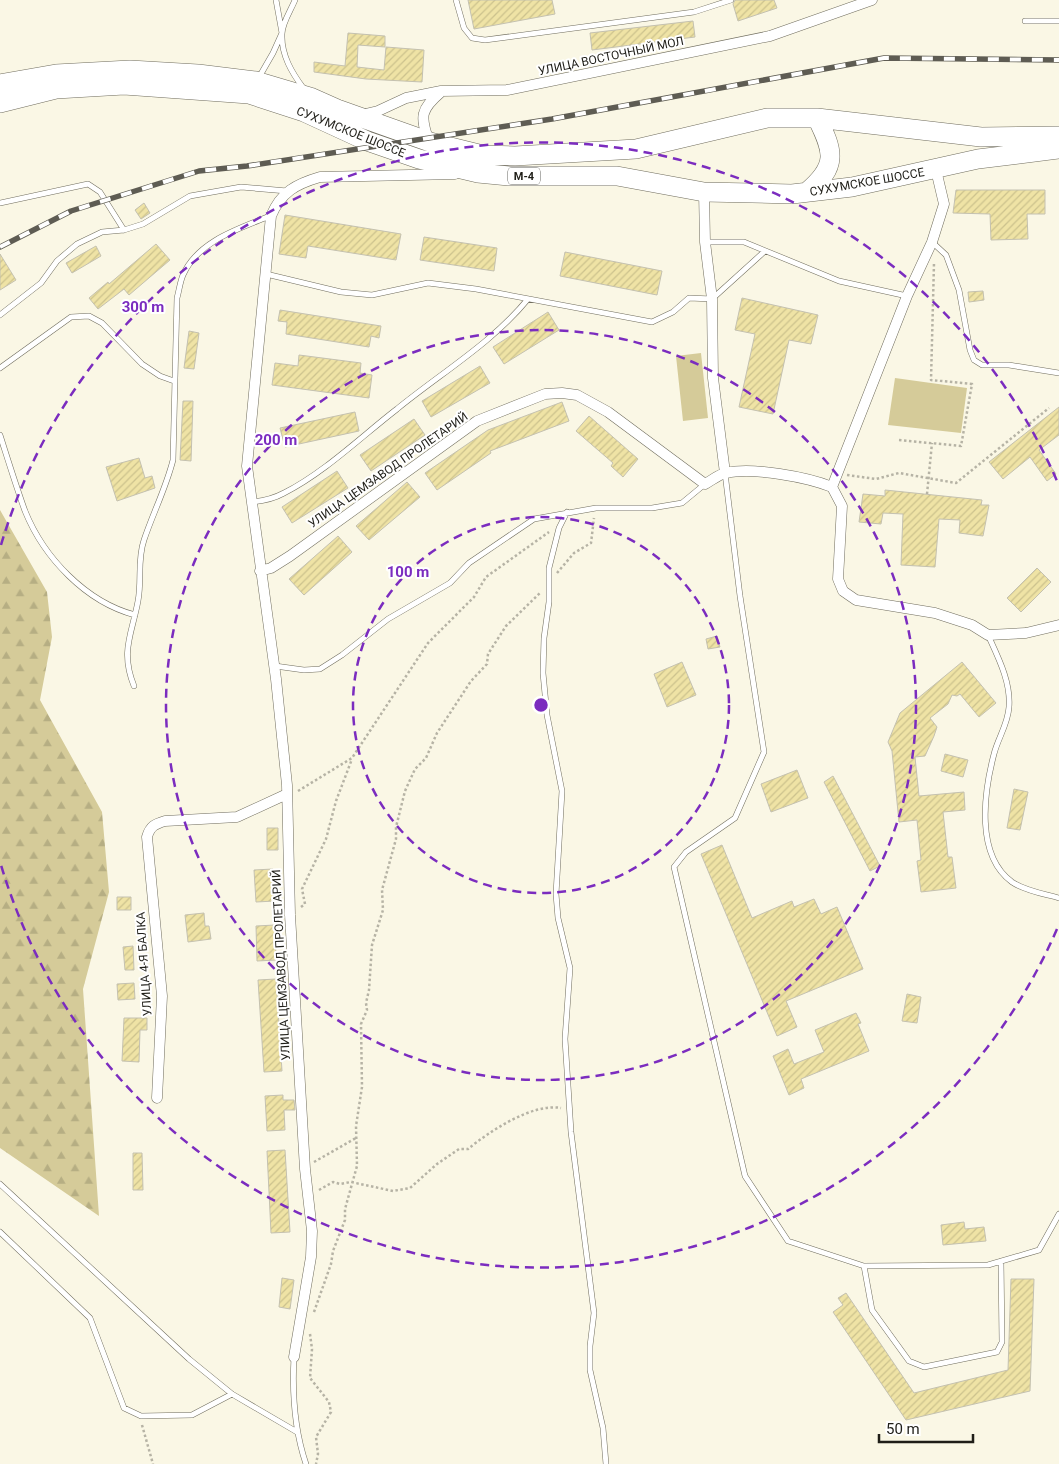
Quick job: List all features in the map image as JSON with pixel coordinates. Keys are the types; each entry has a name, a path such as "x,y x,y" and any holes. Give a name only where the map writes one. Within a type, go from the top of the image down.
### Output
{"highway":[{"name":"СУХУМСКОЕ ШОССЕ","path":"0,84 56,74 130,70 198,74 256,81 310,97 352,115 430,142 483,155 507,156 626,150 767,118 817,118 981,137 1059,136"},
{"name":"СУХУМСКОЕ ШОССЕ","path":"0,103 56,90 124,85 249,94 304,112 367,141 402,153 478,173 509,176 617,176 704,192 792,194 852,187 978,160 1059,149"},
{"path":"807,192 823,179 828,165 830,148 817,118"}],"street":[{"name":"УЛИЦА ВОСТОЧНЫЙ МОЛ","path":"352,115 366,115 406,98 441,91 508,90 770,36 872,0"},
{"path":"430,142 422,117 427,104 441,91"},
{"path":"832,487 907,296 932,242 944,204 936,170"},
{"path":"287,191 301,182 320,177 478,173"},
{"name":"УЛИЦА ЦЕМЗАВОД ПРОЛЕТАРИЙ","path":"287,191 277,202 271,216 247,466 250,502 274,666 287,795 290,915 305,1167 312,1231 311,1257 294,1357"},
{"path":"704,192 705,242 712,299 713,378 725,473"},
{"name":"УЛИЦА ЦЕМЗАВОД ПРОЛЕТАРИЙ","path":"260,571 271,568 290,556 477,421 544,394 562,393 577,395 608,412 705,484"},
{"path":"705,484 725,473 770,472 815,480 832,487 842,506 838,580 842,591 856,600 935,613 972,625 988,635 1026,633 1059,625"},
{"name":"УЛИЦА 4-Я БАЛКА","path":"157,1098 162,996 147,837 149,830 154,824 165,821 237,817 287,795"}],"lane":[{"path":"276,0 285,58 293,74 310,97"},
{"path":"256,81 274,53 295,0"},
{"path":"456,0 464,28 472,38 485,40 694,12 731,0"},
{"path":"1025,21 1059,21"},
{"path":"0,203 88,184 100,192 124,230"},
{"path":"0,315 41,283 57,261 77,244 102,232 124,230 143,224 190,196 241,187 287,191"},
{"path":"134,686 128,672 128,636 139,597 139,564 143,540 166,486 173,460 177,298 183,275 200,251 224,234 271,216"},
{"path":"705,242 744,242 839,281 907,296"},
{"path":"932,242 946,255 959,290 970,350 974,360 982,365 1009,365 1059,373"},
{"path":"266,274 341,292 372,295 428,283 652,322 673,312 689,298 712,299 765,251"},
{"path":"250,502 268,500 286,492 351,448 396,410 509,322 528,299"},
{"path":"0,368 71,317 89,316 102,323 142,364 160,376 174,381"},
{"path":"0,435 26,512 41,539 61,567 83,590 104,604 135,615"},
{"path":"725,473 740,596 764,752 734,818 686,852 674,867 745,1176 788,1240 864,1266 988,1265 1039,1250 1059,1214"},
{"path":"274,666 304,670 320,669 342,655 388,619 450,583 469,563 534,520 567,512 600,508 652,508 682,503 705,484"},
{"path":"567,512 559,528 548,579 543,673 547,715 562,791 556,894 558,918 570,968 565,1038 570,1110 594,1313 590,1346 590,1370 603,1428 606,1464"},
{"path":"988,635 1006,681 1009,709 994,752 984,804 986,831 993,854 1005,876 1014,883 1059,898"},
{"path":"0,1184 90,1266 122,1300 189,1359 232,1394 297,1432"},
{"path":"0,1232 90,1318 124,1408 141,1416 192,1415 232,1394"},
{"path":"864,1266 872,1310 909,1362 924,1367 997,1352 1002,1342 1001,1261"},
{"path":"294,1357 292,1394 297,1432 306,1464"}],"path":[{"path":"899,440 961,446 972,384 931,380 935,273 932,242"},
{"path":"838,474 876,479 898,473 956,483 1048,408"},
{"path":"927,494 932,443"},
{"path":"548,579 565,566 574,553 591,542 594,517 600,508"},
{"path":"290,915 299,913 304,904 302,889 326,839 336,801 352,758 428,643 474,596 486,577 549,532 559,528"},
{"path":"312,1320 331,1264 333,1251 345,1220 345,1209 351,1182 357,1166 356,1138 362,1087 361,1024 368,1010 366,1003 370,990 372,945 383,910 382,890 396,839 396,827 405,791 416,770 426,758 447,718 471,681 487,664 488,654 506,626 523,607 549,587"},
{"path":"287,795 308,786 352,758"},
{"path":"308,1197 333,1182 340,1184 351,1182 393,1191 410,1188 437,1164 459,1149 468,1149 516,1116 549,1107 570,1110"},
{"path":"305,1167 356,1138"},
{"path":"311,1326 310,1378 325,1395 331,1412 316,1438 318,1454 316,1464"},
{"path":"141,1416 153,1464"}],"green space":[{"path":"701,353 708,418 683,421 676,356"},
{"path":"895,378 967,388 961,433 888,425"},
{"path":"0,510 47,592 52,637 40,700 102,812 109,892 83,989 99,1216 0,1148"}],"building":[{"path":"468,0 552,0 555,14 474,29"},
{"path":"735,0 774,0 777,8 738,21 733,4"},
{"path":"693,21 695,37 592,50 590,33"},
{"path":"348,33 385,36 385,47 358,45 357,67 384,70 386,47 424,50 422,82 366,79 314,72 314,62 345,66"},
{"path":"956,190 1045,190 1045,214 1027,214 1028,239 991,240 990,214 953,213"},
{"path":"144,203 150,213 141,219 135,210"},
{"path":"285,215 401,234 396,260 308,246 306,258 279,254"},
{"path":"424,237 497,248 494,271 420,260"},
{"path":"156,244 170,260 129,295 124,289 98,309 89,298 108,282 109,284"},
{"path":"96,246 101,256 72,273 66,263"},
{"path":"565,252 662,271 657,295 560,276"},
{"path":"0,254 16,280 0,290"},
{"path":"983,291 984,300 969,302 968,292"},
{"path":"742,298 818,315 811,344 789,340 773,414 739,407 755,334 735,330"},
{"path":"280,310 381,326 379,338 371,336 369,347 286,334 287,322 278,321"},
{"path":"548,312 559,330 504,364 493,347"},
{"path":"189,331 199,333 194,369 184,368"},
{"path":"299,355 361,363 360,373 372,375 369,398 272,385 275,363 298,366"},
{"path":"480,366 490,383 431,417 422,401"},
{"path":"183,401 193,401 191,461 180,460"},
{"path":"562,402 569,421 490,451 491,453 437,490 425,473 488,430"},
{"path":"1059,407 1059,435 1039,450 1056,474 1047,481 1030,457 1003,479 989,462"},
{"path":"355,412 359,431 285,447 280,428"},
{"path":"589,416 638,459 623,477 611,466 613,463 576,431"},
{"path":"414,419 425,435 371,471 360,455"},
{"path":"139,458 145,478 152,476 155,488 117,501 106,467"},
{"path":"337,471 348,488 292,523 282,507"},
{"path":"407,482 420,497 369,540 356,526"},
{"path":"885,490 982,500 981,505 989,505 983,536 959,533 960,520 939,519 935,567 901,565 903,514 883,513 881,524 859,522 863,494 885,496"},
{"path":"338,536 352,552 304,595 289,579"},
{"path":"1037,568 1051,582 1021,612 1007,598"},
{"path":"717,636 720,647 708,649 706,639"},
{"path":"682,662 696,695 667,707 654,674"},
{"path":"962,662 996,703 979,717 960,694 957,696 952,695 948,704 930,718 937,727 934,736 925,756 915,757 919,796 964,792 965,810 943,812 948,857 952,857 956,888 921,892 917,861 921,860 917,820 899,822 892,751 888,742 900,713"},
{"path":"945,754 968,760 963,777 941,771"},
{"path":"797,770 808,798 771,812 761,784"},
{"path":"833,776 880,866 870,871 824,782"},
{"path":"1014,789 1028,792 1020,830 1007,828"},
{"path":"267,828 278,828 278,850 267,850"},
{"path":"722,845 752,918 792,901 794,907 814,899 821,914 837,907 863,969 786,1001 797,1027 777,1036 701,854"},
{"path":"273,869 275,901 256,902 254,870"},
{"path":"117,897 131,897 131,910 117,910"},
{"path":"204,913 205,926 209,926 211,939 188,942 185,915"},
{"path":"275,925 276,960 257,961 256,926"},
{"path":"133,946 134,970 125,970 123,947"},
{"path":"276,979 282,1071 264,1072 258,980"},
{"path":"134,983 135,999 118,1000 117,984"},
{"path":"907,994 921,997 917,1023 902,1021"},
{"path":"856,1013 861,1023 858,1024 869,1051 801,1079 804,1088 789,1095 773,1056 788,1049 794,1064 824,1052 815,1030"},
{"path":"124,1018 147,1018 147,1030 140,1030 139,1062 122,1061"},
{"path":"283,1095 283,1100 294,1100 295,1110 284,1110 285,1130 267,1131 265,1096"},
{"path":"285,1150 290,1232 271,1233 267,1151"},
{"path":"133,1153 142,1153 143,1190 133,1190"},
{"path":"964,1222 965,1229 984,1227 986,1241 943,1245 941,1225"},
{"path":"282,1278 294,1280 290,1309 279,1307"},
{"path":"1011,1279 1034,1279 1030,1391 906,1420 833,1312 843,1305 838,1298 846,1293 914,1393 1008,1370"}],"railway":[{"path":"0,247 71,211 199,171 247,166 552,119 884,58 1059,60"}]}
